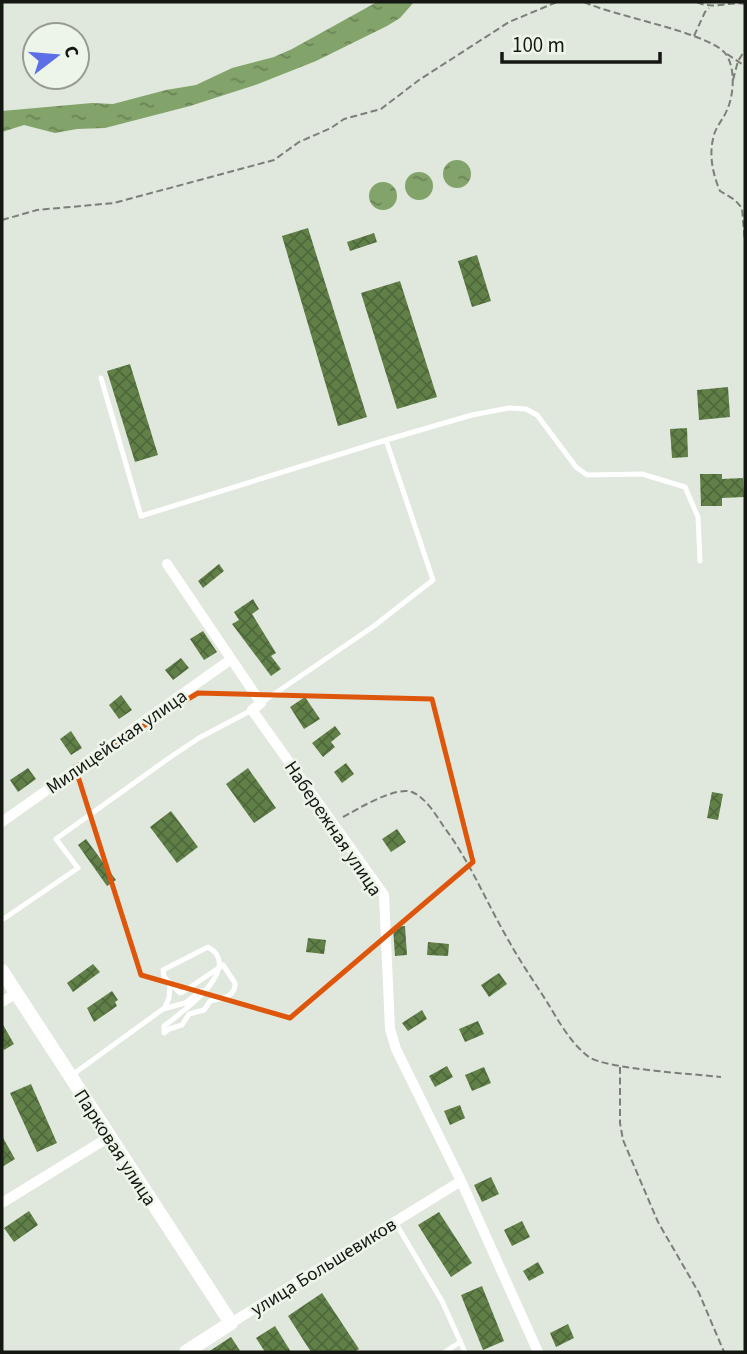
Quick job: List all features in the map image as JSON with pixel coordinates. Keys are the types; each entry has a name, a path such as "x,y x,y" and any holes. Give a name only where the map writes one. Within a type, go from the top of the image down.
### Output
{"street":[{"name":"Набережная улица","path":"167,564 230,660 256,707 384,895 390,1029 402,1064 461,1181 538,1352"},
{"name":"Милицейская улица","path":"2,822 230,660"},
{"name":"Парковая улица","path":"2,971 231,1323"},
{"path":"2,1002 16,993"},
{"path":"2,1203 109,1137"},
{"name":"улица Большевиков","path":"186,1352 461,1181"}],"lane":[{"path":"101,378 142,516 472,415 509,408 526,409 537,415 576,467 587,475 642,474 685,487 698,517 700,561"},
{"path":"2,920 78,868 56,839 169,758 256,707 374,626 433,580 386,440"},
{"path":"177,993 183,992 221,966 226,965 236,986 233,992 223,999 210,1001 204,1010 189,1014 182,1025 164,1033 163,1026 191,1006 217,975 221,966 210,948 203,948 186,957 168,967 163,974 170,984 177,993 185,1003"},
{"path":"163,1009 169,999 170,984"},
{"path":"70,1077 163,1009 185,1003 208,985"},
{"path":"395,1222 442,1301 465,1352"},
{"path":"445,1352 460,1342"}],"path":[{"path":"2,220 37,210 114,203 274,160 299,142 344,119 381,109 419,80 509,22 557,2"},
{"path":"584,2 693,37 718,47 745,66"},
{"path":"697,2 711,6 736,2 745,4"},
{"path":"693,37 705,12 711,6"},
{"path":"745,50 737,61 729,106 713,137 712,160 720,191 742,208 745,243"},
{"path":"726,54 733,81"},
{"path":"332,822 373,801 401,791 411,791 429,806 458,845 509,943 558,1020 586,1055 594,1060 620,1066 721,1077"},
{"path":"620,1066 620,1123 623,1140 659,1222 699,1293 724,1352"}],"highlighted area":[{"path":"198,693 432,699 473,862 290,1018 141,975 75,767"}],"water":[{"path":"377,2 414,2 400,18 387,26 316,61 258,84 190,106 105,128 55,133 24,125 2,132 2,111 92,103 113,104 196,85 232,68 274,57 292,49"},
{"path":"457,160 467,164 471,174 467,184 457,188 447,184 443,174 447,164"},
{"path":"419,172 429,176 433,186 429,196 419,200 409,196 405,186 409,176"},
{"path":"383,182 393,186 397,196 393,206 383,210 373,206 369,196 373,186"}],"building":[{"path":"308,228 367,417 338,426 282,236"},
{"path":"374,233 377,242 350,251 347,242"},
{"path":"477,255 491,301 472,307 458,261"},
{"path":"400,281 437,397 397,409 361,293"},
{"path":"130,364 158,455 135,462 107,371"},
{"path":"728,387 730,417 699,420 697,390"},
{"path":"687,428 688,457 672,458 670,429"},
{"path":"700,474 722,474 722,479 743,478 744,497 722,498 722,506 701,506"},
{"path":"219,564 224,571 203,588 198,581"},
{"path":"253,599 259,609 252,614 276,653 271,656 281,669 271,676 232,624 239,620 234,612"},
{"path":"203,631 217,652 204,660 190,639"},
{"path":"181,658 189,668 173,680 165,670"},
{"path":"121,695 132,710 119,719 109,705"},
{"path":"305,697 320,719 304,729 290,707"},
{"path":"335,726 341,734 331,742 335,747 323,757 312,743"},
{"path":"71,731 82,748 71,755 60,739"},
{"path":"346,763 354,774 342,783 334,772"},
{"path":"28,768 36,779 18,792 10,780"},
{"path":"248,768 276,808 254,823 226,784"},
{"path":"712,792 723,794 718,820 707,818"},
{"path":"171,811 198,847 177,863 150,827"},
{"path":"397,829 406,842 391,852 382,839"},
{"path":"86,839 116,880 107,886 78,845"},
{"path":"405,926 407,955 395,956 393,927"},
{"path":"308,938 326,940 324,954 306,952"},
{"path":"428,942 449,944 448,956 427,955"},
{"path":"93,964 100,972 73,992 67,983"},
{"path":"499,973 507,984 489,997 481,985"},
{"path":"112,991 118,1000 115,1002 117,1006 94,1022 87,1008"},
{"path":"422,1010 427,1019 408,1031 402,1023"},
{"path":"478,1021 484,1034 465,1042 459,1029"},
{"path":"2,1023 14,1044 4,1050 2,1046"},
{"path":"447,1066 453,1077 435,1087 429,1076"},
{"path":"484,1067 491,1083 472,1091 465,1075"},
{"path":"31,1084 57,1143 37,1152 10,1093"},
{"path":"460,1105 465,1118 450,1125 444,1111"},
{"path":"2,1136 15,1159 2,1167"},
{"path":"491,1177 499,1194 482,1202 474,1185"},
{"path":"29,1211 38,1225 14,1242 4,1228"},
{"path":"439,1212 472,1263 451,1277 418,1225"},
{"path":"522,1221 530,1237 512,1246 504,1230"},
{"path":"538,1262 544,1273 529,1281 523,1271"},
{"path":"482,1286 504,1341 483,1350 461,1295"},
{"path":"322,1293 359,1349 354,1352 311,1352 288,1316"},
{"path":"568,1324 574,1338 556,1347 550,1333"},
{"path":"275,1326 291,1352 265,1352 256,1338"},
{"path":"231,1337 241,1352 208,1352"}]}
